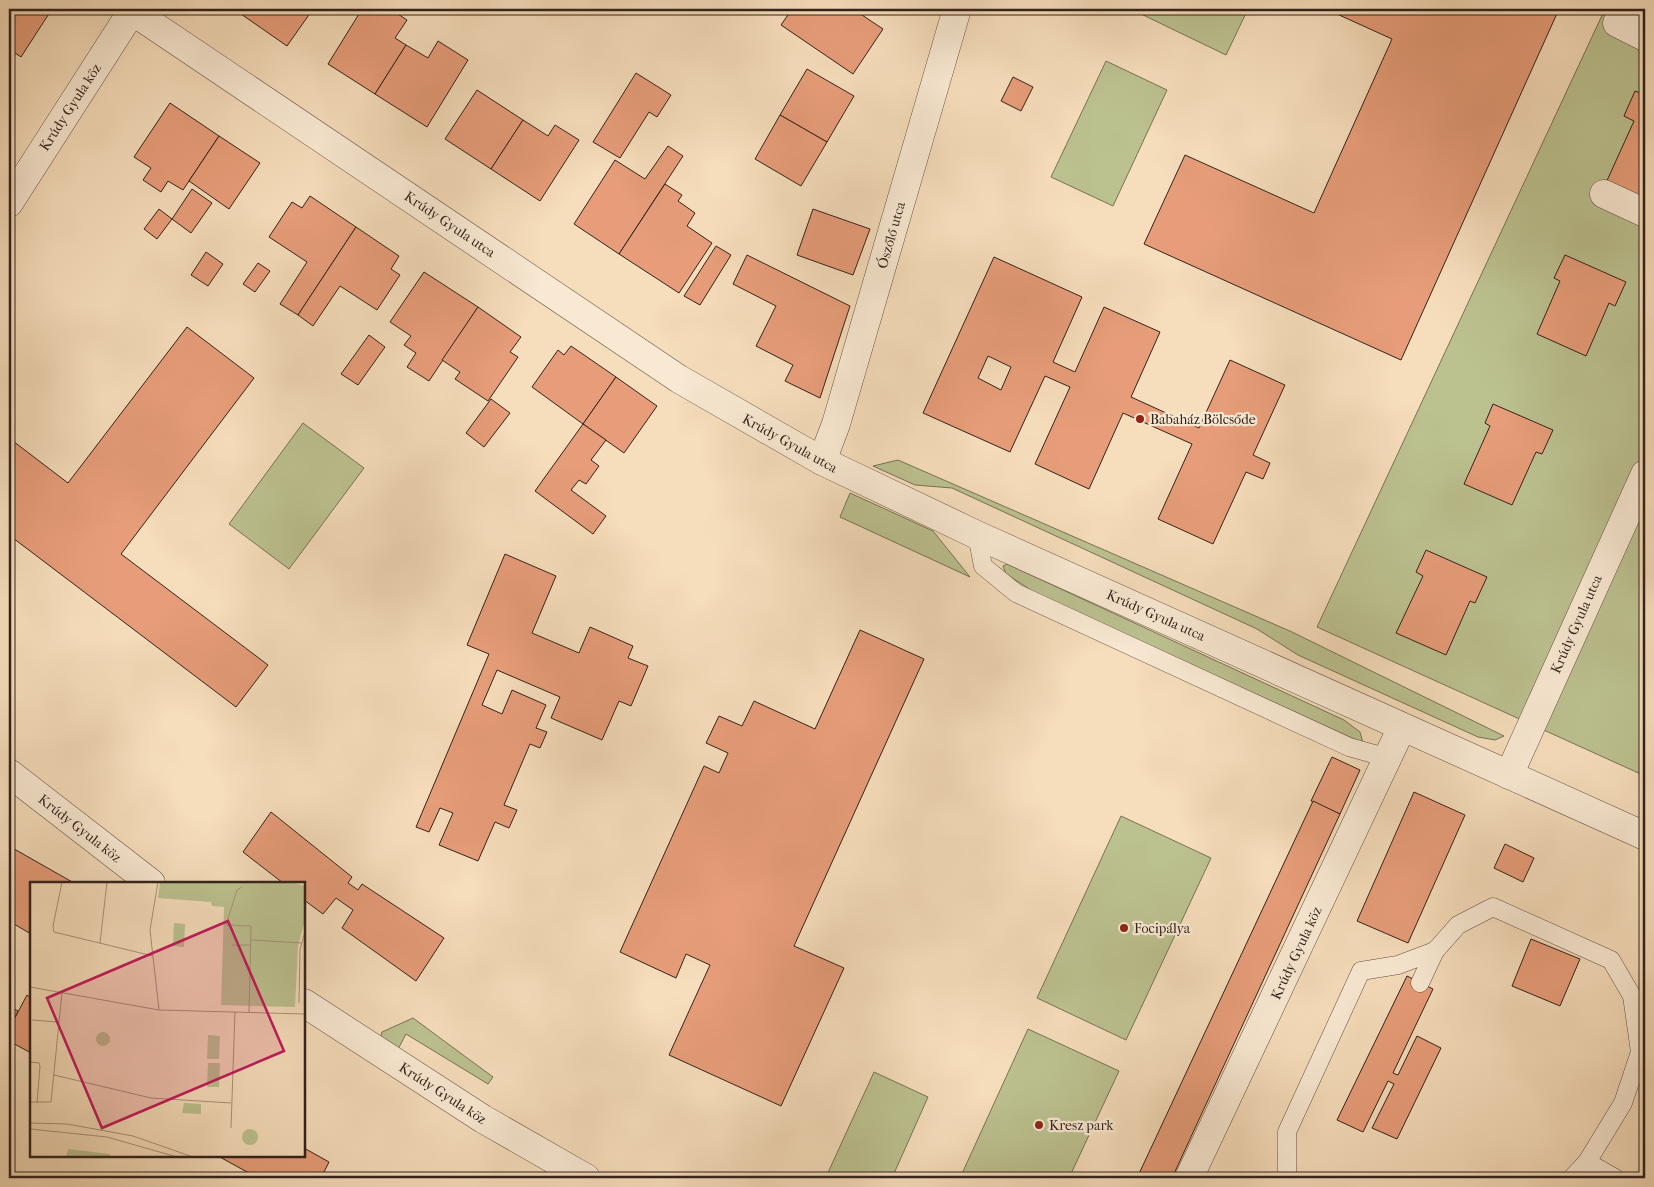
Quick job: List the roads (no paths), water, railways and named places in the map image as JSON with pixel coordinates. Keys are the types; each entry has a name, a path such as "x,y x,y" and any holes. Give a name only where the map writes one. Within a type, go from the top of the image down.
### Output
{"street":[{"path":"1628,9 1617,23 1645,37"},
{"name":"Krúdy Gyula köz","path":"9,203 130,10"},
{"name":"Krúdy Gyula utca","path":"130,10 679,379 822,461 977,535 1645,836"},
{"name":"Ószőlő utca","path":"822,461 836,424 947,14"},
{"path":"1604,194 1645,213"},
{"name":"Krúdy Gyula utca","path":"1508,775 1645,474"},
{"name":"Krúdy Gyula köz","path":"1189,1178 1402,727"},
{"name":"Krúdy Gyula köz","path":"9,773 150,882"},
{"name":"Krúdy Gyula köz","path":"305,1004 483,1119 586,1178"}],"lane":[{"path":"977,535 983,566 1016,593 1349,747 1388,758"},
{"path":"1420,982 1434,951 1458,925 1493,907 1612,960 1632,996 1640,1052 1623,1103 1587,1162 1572,1178"},
{"path":"1287,1178 1287,1132 1361,971 1398,965 1434,951"},
{"path":"1587,1162 1615,1178"}],"place":[{"name":"Babaház Bölcsőde","path":"1140,419"},
{"name":"Focipálya","path":"1124,928"},
{"name":"Kresz park","path":"1039,1125"}]}
